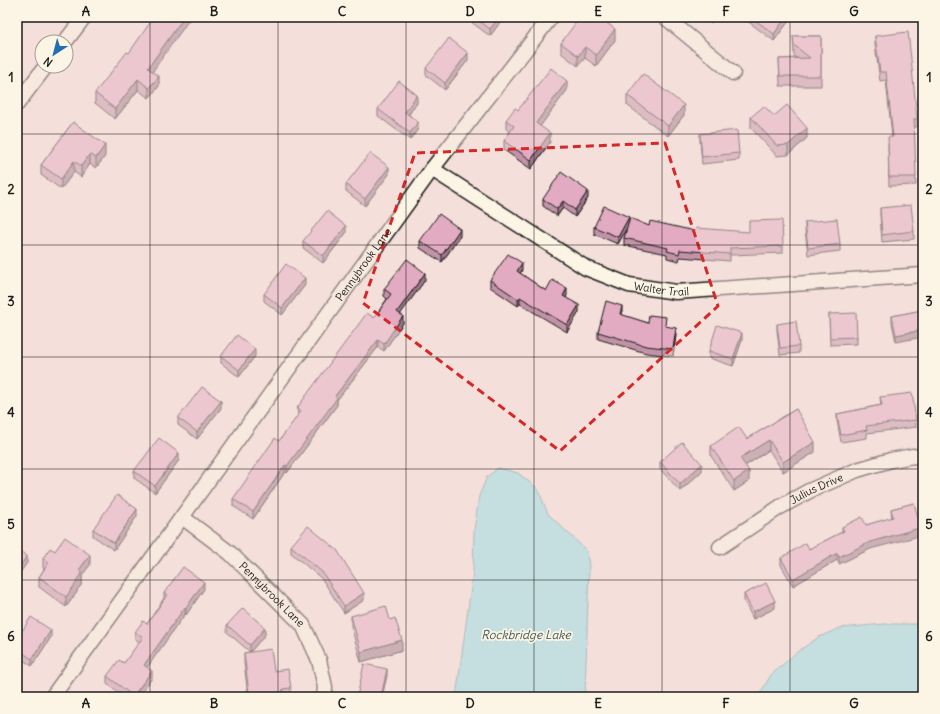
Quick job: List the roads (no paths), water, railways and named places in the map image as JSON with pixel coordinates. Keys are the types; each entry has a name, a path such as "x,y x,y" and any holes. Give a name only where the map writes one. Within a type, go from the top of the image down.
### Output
{"street":[{"path":"71,34 84,17"},
{"name":"Pennybrook Lane","path":"52,697 432,169 552,17"},
{"path":"665,17 733,73"},
{"path":"17,104 40,74"},
{"name":"Walter Trail","path":"432,169 586,268 630,285 676,292 923,274"},
{"name":"Julius Drive","path":"720,547 780,507 816,488 857,470 891,460 913,456 923,458"},
{"name":"Pennybrook Lane","path":"182,517 230,553 303,625 319,660 325,687 324,697"}],"water":[{"name":"Rockbridge Lake","path":"498,468 518,473 538,489 548,514 587,551 589,567 585,697 456,697 473,573 474,531 479,496 487,477"},
{"path":"885,624 923,624 923,697 758,697 771,675 797,652 819,637 840,628"}]}
